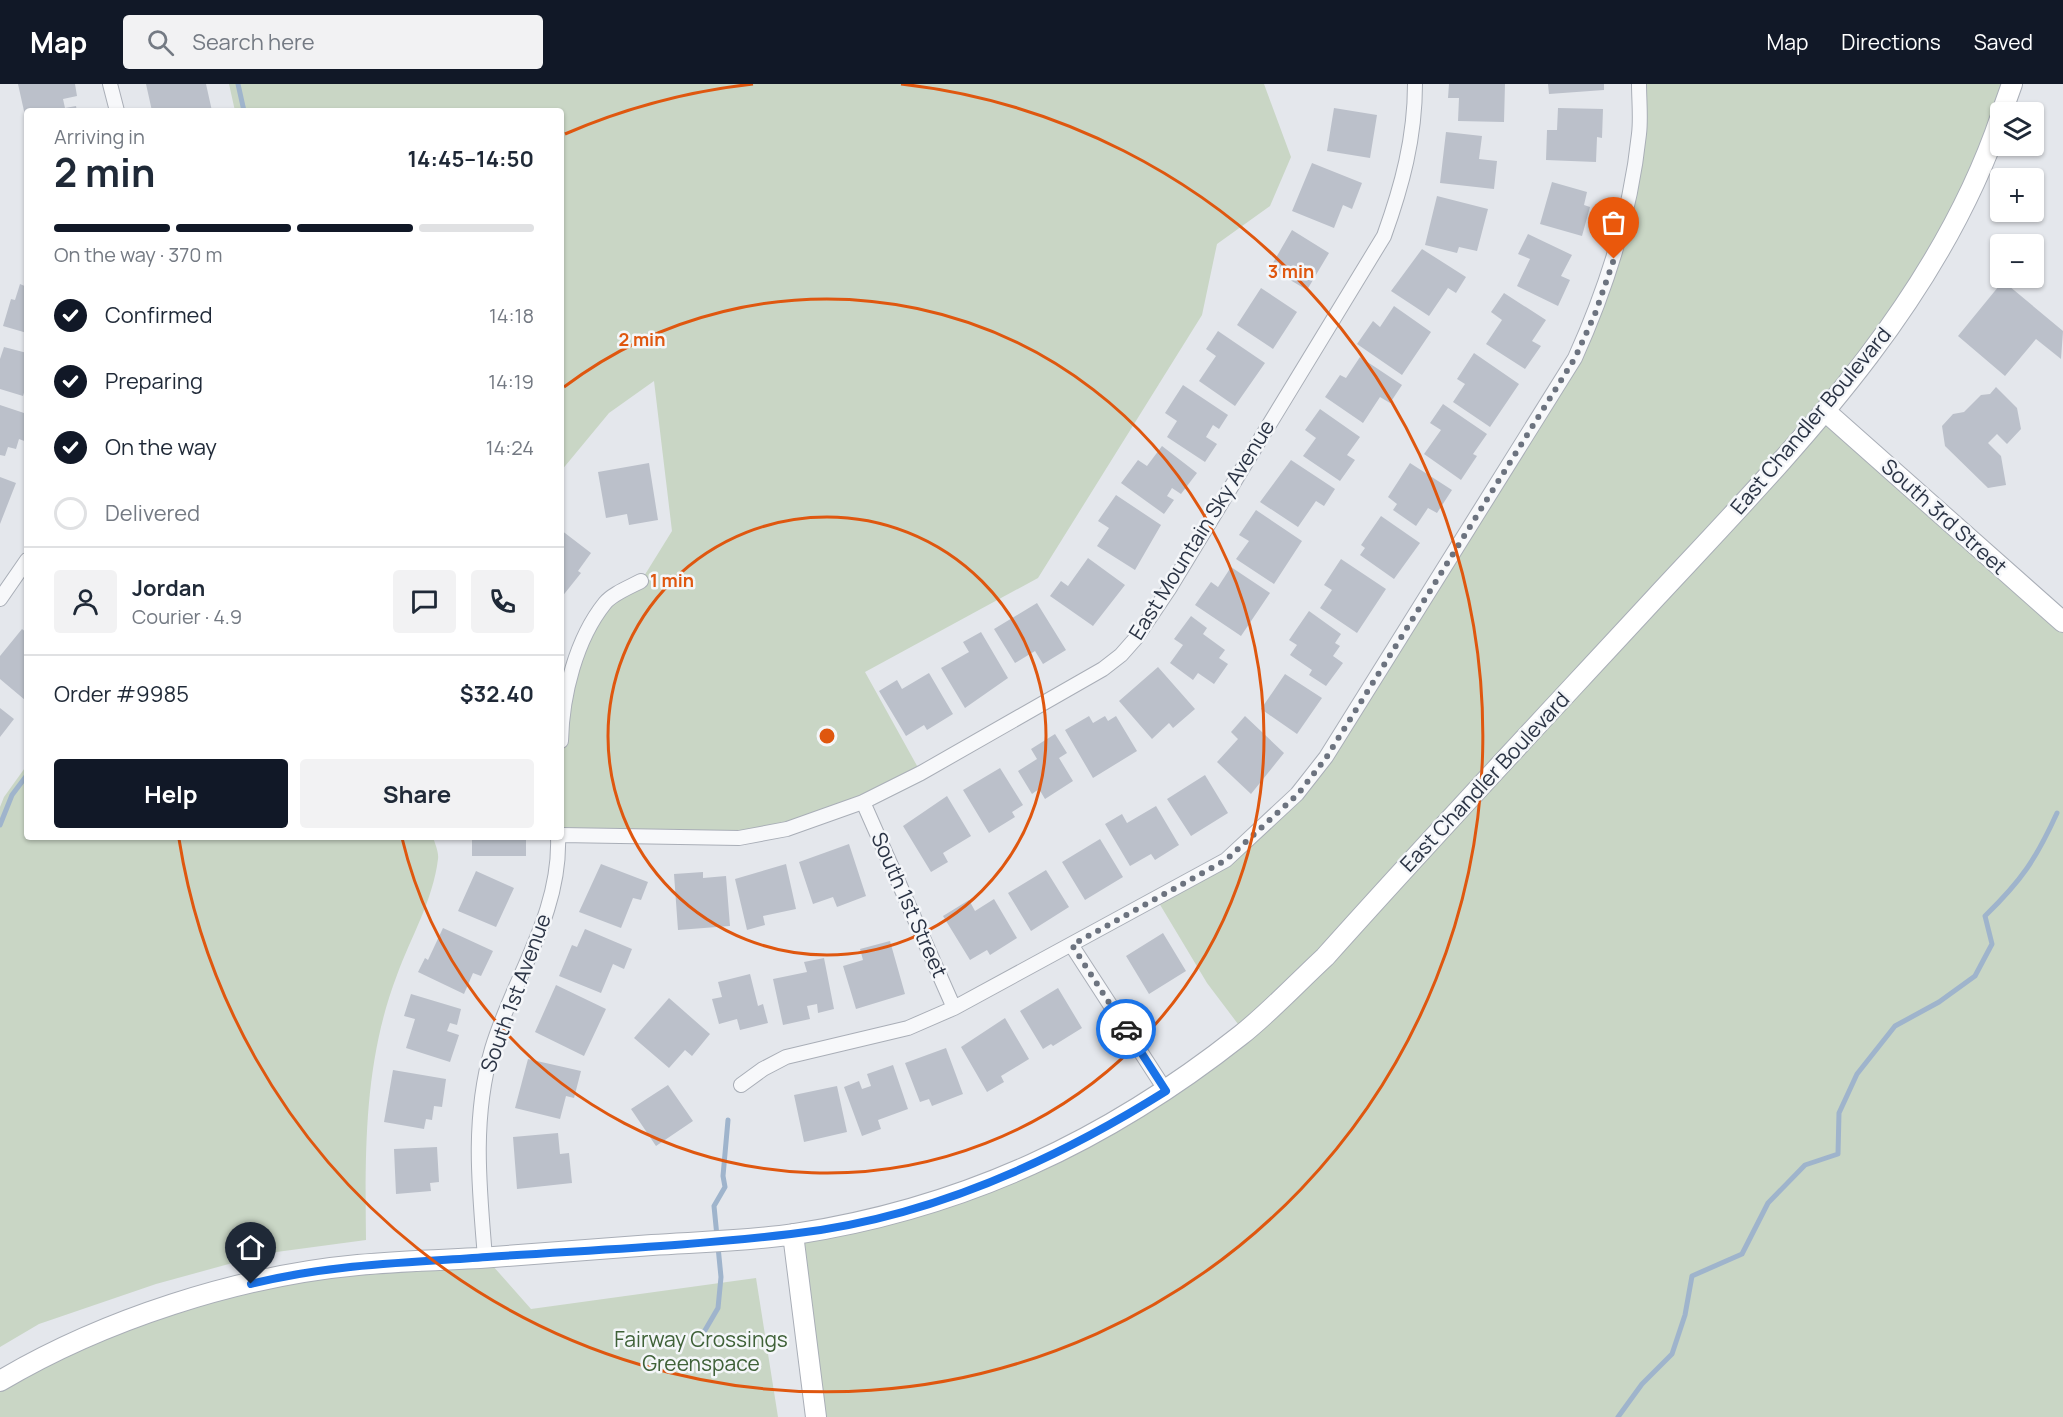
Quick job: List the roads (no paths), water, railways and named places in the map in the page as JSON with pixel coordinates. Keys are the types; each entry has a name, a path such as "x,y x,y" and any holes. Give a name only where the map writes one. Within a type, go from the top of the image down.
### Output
{"main road":[{"name":"East Chandler Boulevard","path":"2006,102 2012,84"},
{"name":"East Chandler Boulevard","path":"0,1381 40,1357 172,1304 274,1278 357,1265 793,1234 867,1220 955,1196 1040,1163 1107,1129 1166,1091 1244,1033 1325,957 1825,411 1904,308 1948,234 1990,149"},
{"name":"South 3rd Street","path":"1825,411 2063,622"},
{"path":"793,1234 816,1417"}],"street":[{"path":"110,84 116,108"},
{"name":"East Mountain Sky Avenue","path":"564,836 739,838 787,829 863,802 921,773 1103,669 1121,655 1136,638 1169,589 1384,236 1406,173 1412,136 1415,84"},
{"path":"741,1085 763,1069 786,1057 908,1028 954,1008 1226,860 1298,794 1326,758 1575,358 1595,314 1614,259 1630,191 1640,132 1639,84"},
{"path":"0,599 24,564"},
{"path":"564,718 568,688 582,644 606,601 641,581"},
{"name":"South 1st Street","path":"863,802 954,1008"},
{"name":"South 1st Avenue","path":"485,1257 477,1143 484,1078 505,1011 528,961 548,908 556,873 560,840"},
{"path":"1072,945 1166,1091"}],"waterway":[{"path":"238,84 243,108"},
{"path":"0,825 12,795 24,779"},
{"path":"1618,1417 1642,1384 1672,1354 1685,1315 1692,1276 1742,1254 1768,1203 1805,1165 1838,1154 1839,1113 1857,1074 1895,1026 1939,1002 1975,976 1992,944 1985,916 2027,868 2057,813"},
{"path":"704,1332 718,1308 721,1277 714,1206 725,1187 723,1176 728,1120"}],"park label":[{"name":"Fairway Crossings Greenspace","path":"701,1352"}]}
